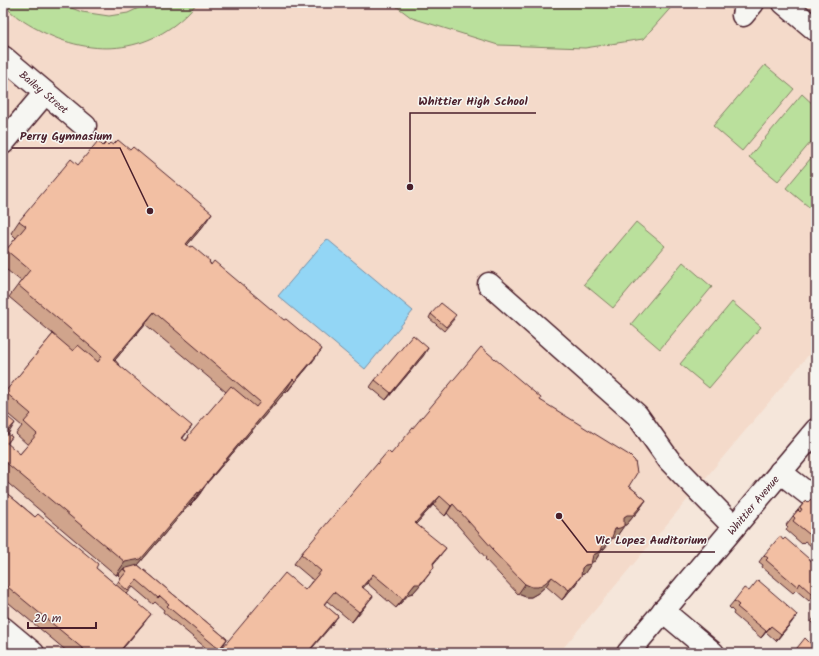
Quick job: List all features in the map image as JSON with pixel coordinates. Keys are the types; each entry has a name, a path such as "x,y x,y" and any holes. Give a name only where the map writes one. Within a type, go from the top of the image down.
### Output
{"street":[{"path":"784,3 816,30"},
{"name":"Bailey Street","path":"3,58 85,126"},
{"path":"3,142 45,93"},
{"path":"489,284 637,416 669,460 734,527"},
{"name":"Whittier Avenue","path":"628,653 816,430"},
{"path":"780,472 816,500"},
{"path":"663,611 713,653"},
{"path":"3,628 33,653"}],"shaded area":[{"path":"3,3 816,3 816,346 559,653 3,653 3,27 12,17 3,9"}],"green space":[{"path":"3,3 58,3 82,12 109,16 128,13 149,3 197,3 180,20 162,33 143,42 123,47 102,48 80,45 59,39 37,29 13,14"},
{"path":"392,3 675,3 643,39 585,48 498,45 412,18"},
{"path":"765,65 794,89 742,151 713,126"},
{"path":"802,94 816,107 816,136 778,181 749,157"},
{"path":"816,152 816,211 815,212 786,188"},
{"path":"636,222 665,246 613,308 584,284"},
{"path":"683,262 712,287 660,349 631,324"},
{"path":"732,302 761,327 709,388 680,364"}],"water":[{"path":"327,239 413,311 365,369 278,296"}],"building":[{"path":"118,140 130,150 133,147 212,213 186,244 190,247 192,246 210,261 209,262 211,265 214,261 284,320 286,319 322,349 295,381 293,379 199,493 198,492 141,559 125,562 3,460 3,413 15,423 6,433 12,437 7,443 20,454 37,434 24,422 31,414 5,392 53,334 73,351 78,345 98,362 102,356 18,285 30,270 6,250 26,226 19,221 71,159 78,165 98,141 103,146 106,143 108,145 110,143 113,145","holes":["154,312 260,402 256,407 231,386 188,436 189,437 186,441 182,438 192,426 113,360"]},
{"path":"441,303 456,315 446,327 431,314"},
{"path":"413,335 428,348 391,393 375,380"},
{"path":"481,347 541,398 540,400 629,455 635,461 637,473 629,486 646,500 633,515 627,515 624,517 624,526 615,529 611,540 604,541 601,551 593,555 591,564 585,565 582,568 581,576 569,590 552,577 538,587 532,587 525,584 492,550 493,549 453,504 451,506 440,496 415,523 446,548 433,563 434,567 420,584 415,584 403,599 373,574 362,587 373,596 359,612 334,592 324,604 338,616 307,653 218,653 285,573 305,590 321,571 301,554 388,451 391,454"},
{"path":"3,490 35,517 38,514 98,564 96,568 151,614 118,653 88,653 3,583"},
{"path":"811,499 816,503 816,535 812,531 809,534 793,521 795,518 793,516 798,510 800,512 802,509 800,508 806,500 808,502"},
{"path":"780,536 783,540 785,538 816,565 812,570 816,573 816,591 813,595 800,583 798,587 766,560 768,558 764,555"},
{"path":"138,565 227,639 219,649 167,606 169,604 160,596 158,598 137,580 128,591 118,582 127,571 123,569"},
{"path":"758,580 797,615 781,634 771,626 766,631 737,607 739,605 734,601 744,588 749,591"},
{"path":"805,638 811,644 816,639 816,653 793,653"}],"place":[{"name":"Whittier High School","path":"410,187"},
{"name":"Perry Gymnasium","path":"150,211"},
{"name":"Vic Lopez Auditorium","path":"559,516"}]}
